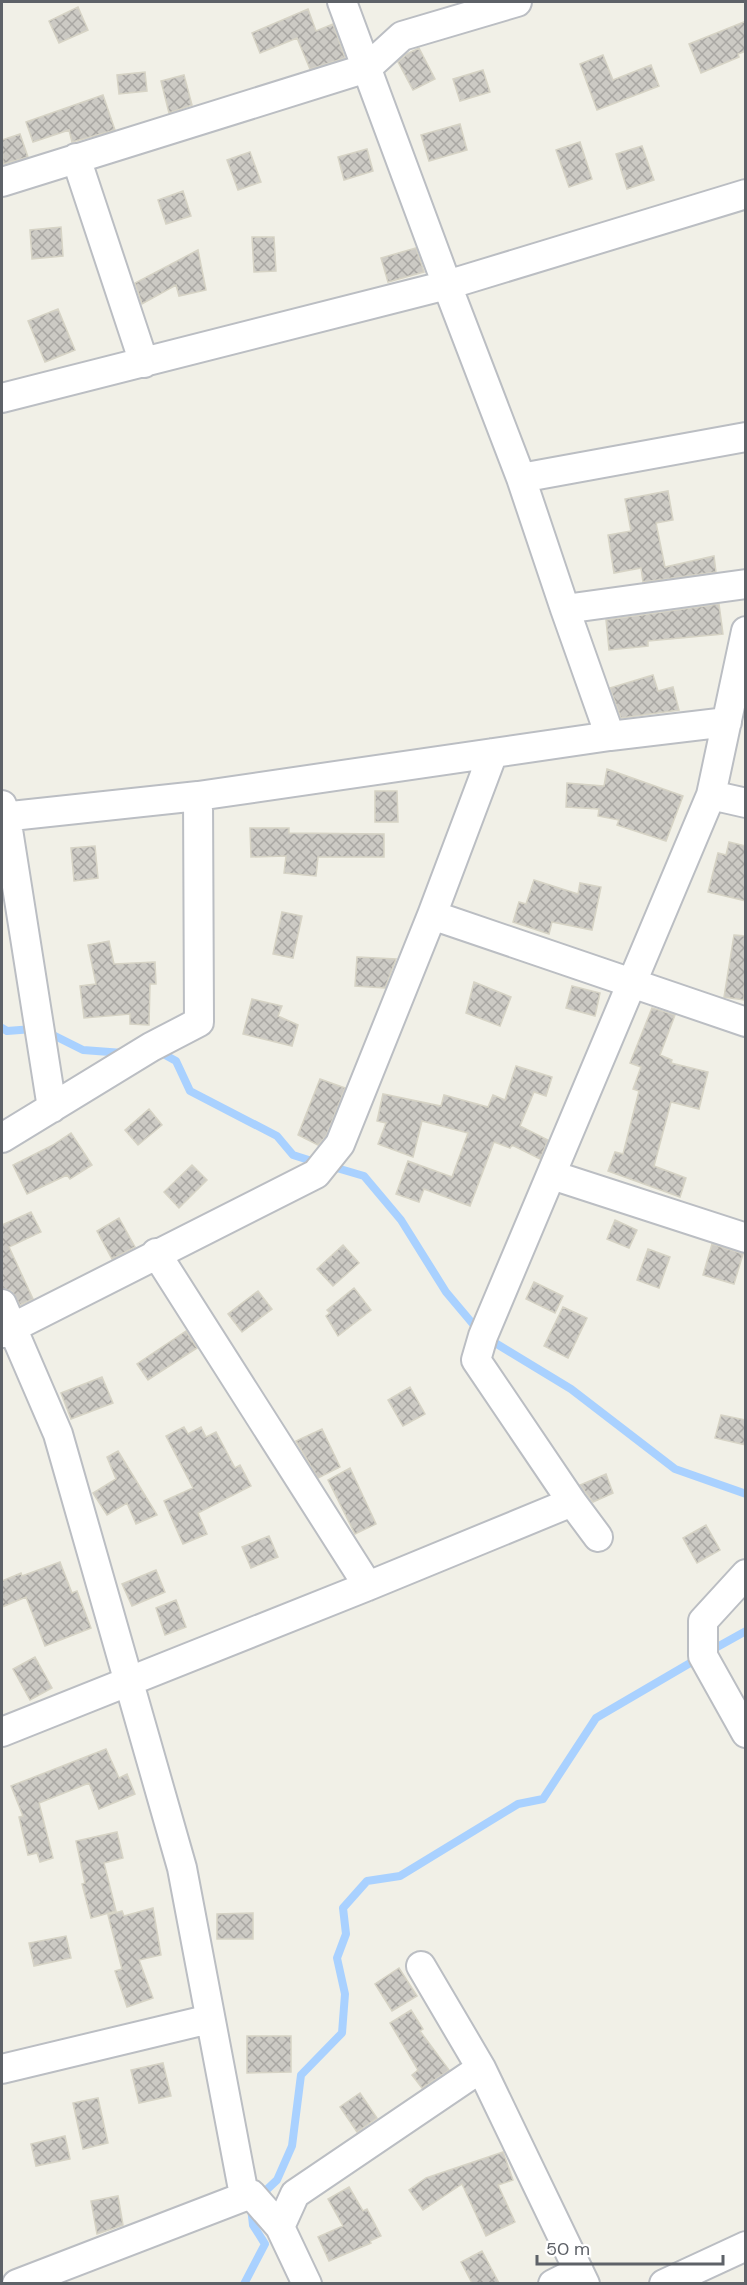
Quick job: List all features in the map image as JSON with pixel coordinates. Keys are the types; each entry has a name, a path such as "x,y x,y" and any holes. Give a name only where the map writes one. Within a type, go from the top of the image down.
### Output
{"street":[{"path":"342,2 521,478 610,736"},
{"path":"2,182 367,68 402,36 517,2"},
{"path":"76,159 144,363"},
{"path":"2,398 447,285 746,194"},
{"path":"521,478 746,437"},
{"path":"565,609 746,584"},
{"path":"598,1537 476,1360 483,1336 711,795 746,631"},
{"path":"52,1108 3,813 198,796 610,736 727,722"},
{"path":"307,2283 260,2206 210,2019 182,1869 58,1434 5,1321 156,1253 323,1166 340,1144 432,915 493,753"},
{"path":"711,795 746,803"},
{"path":"2,1138 151,1047 199,1022 198,796"},
{"path":"432,915 746,1022"},
{"path":"552,1175 746,1238"},
{"path":"156,1253 368,1586"},
{"path":"2,1732 572,1502"},
{"path":"746,1574 703,1621 703,1656 746,1733"},
{"path":"421,1966 481,2068 582,2277 553,2283"},
{"path":"2,2069 210,2019"},
{"path":"17,2283 295,2194 481,2068"},
{"path":"664,2283 746,2246"}],"building":[{"path":"78,7 88,30 59,43 49,21"},
{"path":"308,9 316,31 333,24 345,58 310,69 297,38 260,53 252,33"},
{"path":"746,21 746,51 738,54 739,57 701,73 689,44"},
{"path":"419,48 435,79 413,90 398,62"},
{"path":"603,55 613,80 651,65 659,86 597,110 580,64"},
{"path":"483,70 490,92 460,101 453,79"},
{"path":"145,72 147,91 119,94 117,75"},
{"path":"184,75 192,105 169,113 161,81"},
{"path":"103,95 115,130 72,142 69,130 33,142 26,122"},
{"path":"460,124 467,150 429,161 421,135"},
{"path":"20,134 28,157 3,164 2,140"},
{"path":"580,142 592,179 569,187 556,150"},
{"path":"642,146 654,180 627,189 616,154"},
{"path":"367,149 373,171 344,180 338,157"},
{"path":"250,152 261,182 238,190 227,160"},
{"path":"183,191 191,216 166,224 158,200"},
{"path":"61,227 63,256 32,259 30,230"},
{"path":"252,237 274,237 276,271 254,272"},
{"path":"416,248 424,272 388,282 381,258"},
{"path":"198,250 206,290 179,296 176,285 142,304 135,283"},
{"path":"58,309 75,350 45,362 28,321"},
{"path":"668,491 673,520 656,523 665,567 714,556 716,572 643,582 641,568 614,573 608,535 631,531 625,499"},
{"path":"719,604 723,634 648,641 648,646 609,650 606,620"},
{"path":"653,675 658,691 673,687 679,710 621,718 610,688"},
{"path":"607,769 683,796 666,841 617,825 619,820 598,816 599,809 566,807 567,783 604,786"},
{"path":"375,791 397,791 398,822 375,822"},
{"path":"250,828 289,828 289,833 384,834 384,857 318,857 316,876 284,873 286,856 251,857"},
{"path":"729,842 746,846 746,901 708,892 718,853 726,855"},
{"path":"95,846 98,878 74,881 71,848"},
{"path":"534,880 578,894 580,883 601,887 592,930 552,922 549,934 513,922 519,902 526,904"},
{"path":"282,912 302,916 293,958 273,954"},
{"path":"734,935 746,936 744,1000 724,997"},
{"path":"109,941 114,964 155,962 156,984 150,984 149,1025 130,1024 130,1014 84,1018 80,986 96,984 88,945"},
{"path":"357,957 396,959 385,988 355,986"},
{"path":"474,982 511,997 500,1026 466,1013"},
{"path":"572,986 600,993 595,1016 566,1008"},
{"path":"252,999 282,1006 278,1016 298,1025 292,1046 243,1034"},
{"path":"652,1008 675,1015 660,1055 672,1060 671,1063 708,1072 699,1109 671,1102 654,1166 686,1178 680,1197 608,1171 615,1152 623,1154 639,1091 633,1089 641,1067 630,1063"},
{"path":"516,1066 552,1077 546,1096 534,1092 520,1126 548,1140 540,1159 512,1145 510,1148 494,1142 470,1206 424,1189 419,1202 396,1194 408,1161 452,1177 468,1133 422,1121 413,1157 378,1144 386,1123 377,1121 383,1094 441,1106 444,1095 488,1107 493,1095 505,1100"},
{"path":"320,1079 345,1088 326,1136 318,1145 298,1135"},
{"path":"149,1109 162,1125 138,1145 125,1130"},
{"path":"71,1133 92,1165 70,1179 67,1175 27,1194 13,1165 53,1145"},
{"path":"192,1165 207,1180 179,1208 164,1192"},
{"path":"31,1212 41,1232 9,1247 33,1299 20,1305 12,1291 2,1288 2,1225"},
{"path":"119,1218 135,1247 112,1259 97,1231"},
{"path":"615,1220 637,1230 629,1248 607,1239"},
{"path":"712,1244 743,1254 734,1284 703,1275"},
{"path":"343,1245 359,1263 333,1286 317,1269"},
{"path":"648,1249 670,1257 659,1288 637,1280"},
{"path":"534,1282 563,1296 555,1313 526,1299"},
{"path":"354,1288 371,1310 338,1336 326,1316 330,1313 327,1310"},
{"path":"258,1291 272,1309 242,1332 228,1314"},
{"path":"563,1307 587,1318 568,1358 544,1346"},
{"path":"186,1331 197,1348 148,1380 137,1364"},
{"path":"102,1377 113,1403 71,1419 61,1393"},
{"path":"410,1387 425,1414 403,1426 388,1400"},
{"path":"721,1415 746,1420 746,1445 715,1438"},
{"path":"184,1427 188,1434 201,1427 206,1437 216,1432 235,1468 240,1465 251,1486 198,1513 207,1534 183,1544 164,1501 193,1488 166,1436"},
{"path":"322,1429 340,1467 318,1478 296,1441"},
{"path":"118,1451 157,1515 136,1524 127,1503 107,1515 93,1493 116,1479 107,1457"},
{"path":"350,1468 376,1524 355,1534 328,1480"},
{"path":"606,1474 613,1493 593,1502 580,1485"},
{"path":"706,1525 720,1550 697,1563 683,1538"},
{"path":"269,1536 278,1557 251,1568 242,1547"},
{"path":"60,1562 72,1593 77,1591 91,1628 45,1646 26,1597 2,1607 2,1581"},
{"path":"156,1570 165,1592 132,1606 122,1584"},
{"path":"176,1600 186,1627 165,1635 156,1608"},
{"path":"35,1657 52,1688 30,1700 13,1669"},
{"path":"106,1749 119,1778 127,1774 135,1794 99,1809 89,1783 39,1803 53,1858 40,1862 37,1853 28,1855 19,1817 23,1816 11,1786"},
{"path":"117,1832 123,1858 104,1863 116,1911 91,1918 82,1884 85,1883 76,1841"},
{"path":"153,1908 161,1955 139,1960 153,1998 127,2007 115,1971 122,1969 108,1915 122,1911 124,1916"},
{"path":"253,1913 253,1939 217,1939 217,1914"},
{"path":"66,1936 71,1958 34,1966 29,1943"},
{"path":"399,1968 417,1996 392,2011 375,1984"},
{"path":"411,2010 423,2029 420,2031 449,2070 422,2088 412,2075 418,2070 390,2023"},
{"path":"247,2036 291,2036 291,2072 247,2073"},
{"path":"163,2063 171,2096 139,2103 131,2070"},
{"path":"360,2093 377,2118 357,2132 340,2107"},
{"path":"98,2098 108,2143 83,2149 73,2103"},
{"path":"65,2136 70,2159 36,2166 31,2144"},
{"path":"503,2152 513,2180 498,2185 515,2222 486,2236 462,2184 423,2210 409,2190 426,2178"},
{"path":"349,2187 363,2211 367,2209 381,2236 370,2241 371,2243 329,2261 318,2237 343,2226 328,2199"},
{"path":"118,2196 123,2225 97,2234 91,2201"},
{"path":"482,2251 499,2283 472,2283 461,2262"}],"waterway":[{"path":"2,1028 7,1031 33,1029"},
{"path":"47,1032 83,1050 123,1053"},
{"path":"158,1051 176,1061 190,1091 277,1136 293,1155 318,1163"},
{"path":"330,1166 364,1176 401,1220 446,1292 478,1330"},
{"path":"487,1338 571,1389 675,1469 746,1494"},
{"path":"710,1651 746,1631"},
{"path":"260,2196 277,2180 292,2146 301,2075 342,2033 345,1994 337,1958 346,1934 343,1908 367,1881 400,1876 518,1804 543,1799 596,1718 697,1659"},
{"path":"244,2284 265,2244 253,2225 251,2207"}]}
